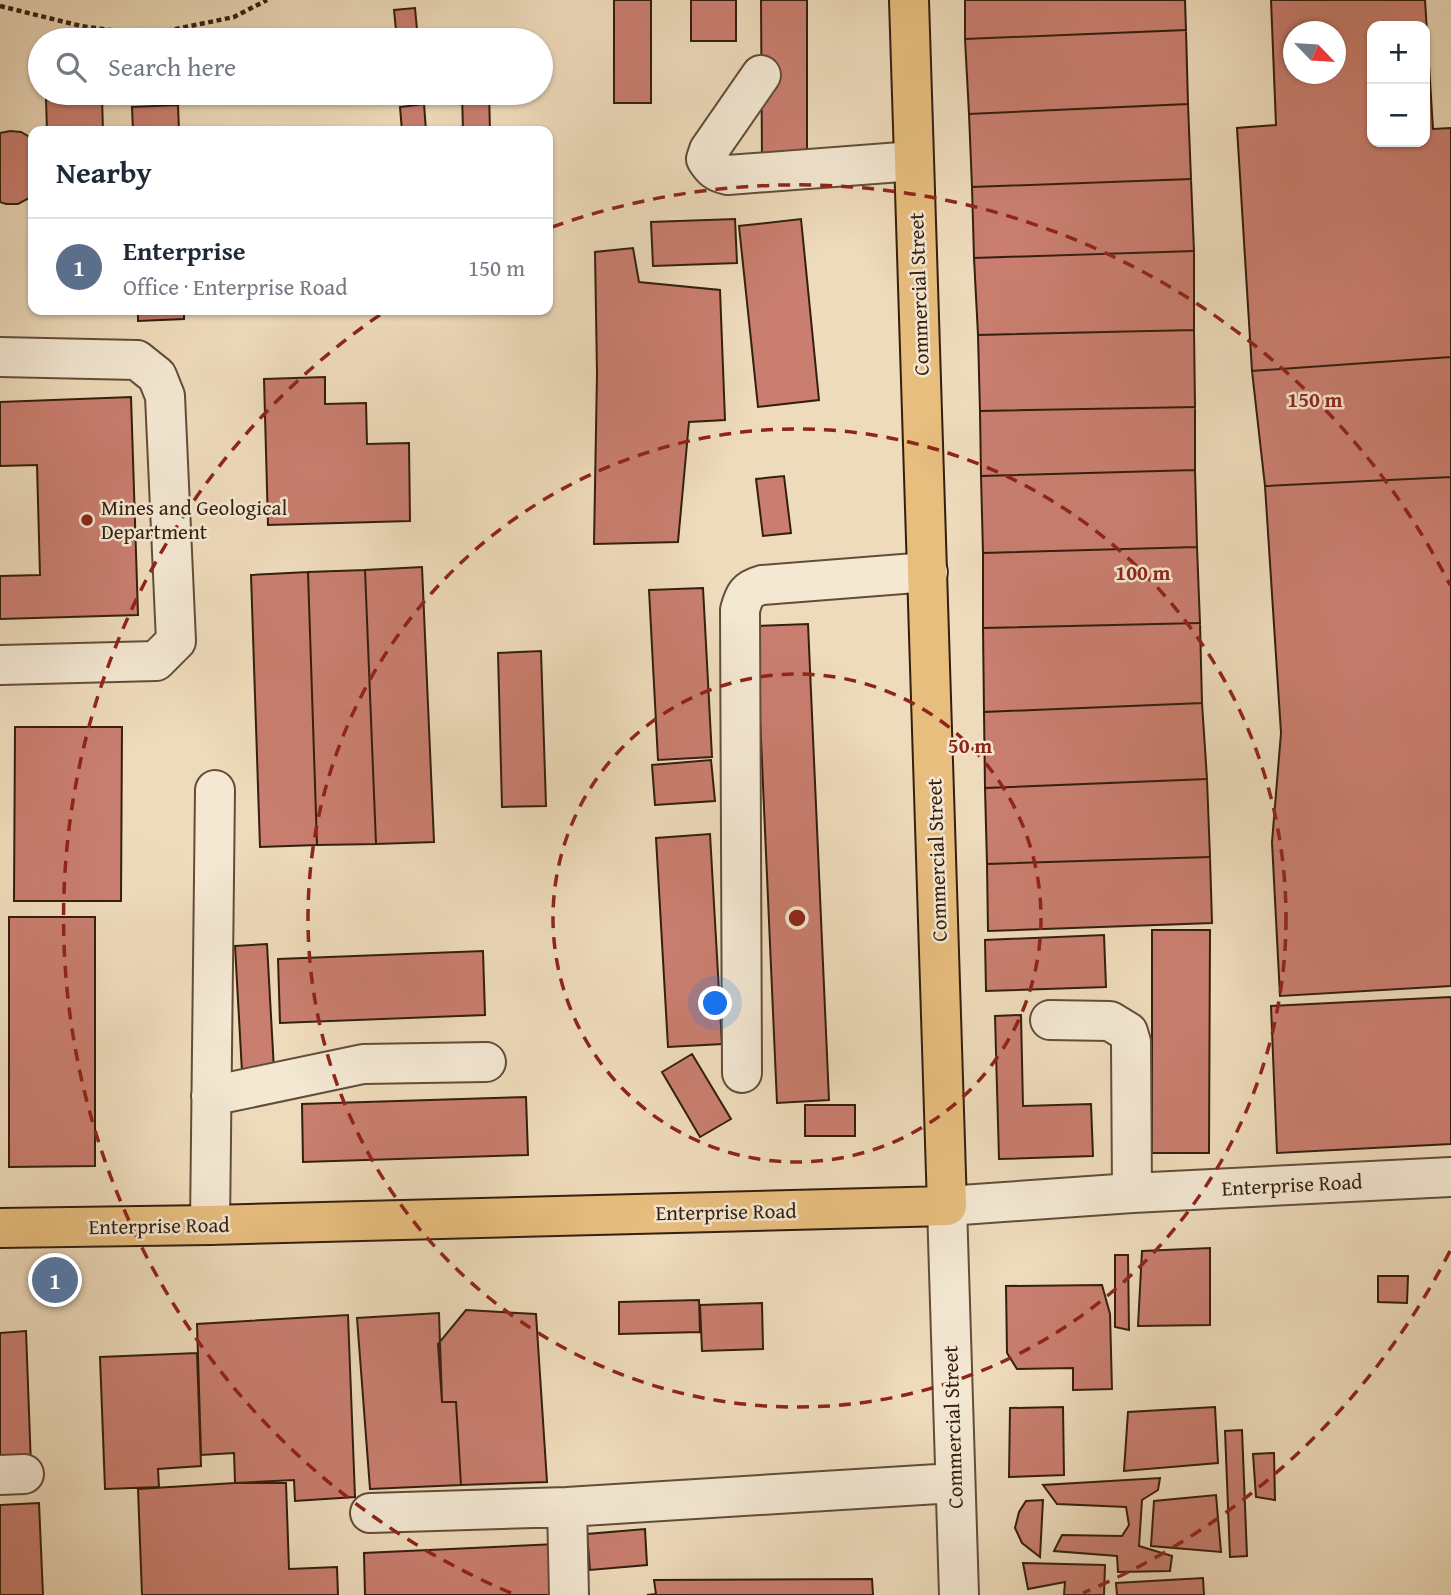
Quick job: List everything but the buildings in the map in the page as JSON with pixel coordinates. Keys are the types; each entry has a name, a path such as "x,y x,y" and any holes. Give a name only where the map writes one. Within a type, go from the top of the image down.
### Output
{"main road":[{"name":"Commercial Street","path":"909,0 947,1206"},
{"name":"Enterprise Road","path":"0,1228 947,1206"}],"street":[{"path":"761,75 709,150 706,159 711,168 720,174 914,161"},
{"path":"0,357 137,360 157,376 165,396 176,640 156,661 0,666"},
{"path":"742,1073 740,610 744,595 752,588 762,585 928,572"},
{"path":"210,1225 215,790"},
{"path":"1049,1020 1110,1021 1128,1032 1131,1042 1132,1193"},
{"path":"211,1096 363,1064 486,1062"},
{"name":"Enterprise Road","path":"947,1206 1132,1193 1451,1177"},
{"name":"Commercial Street","path":"947,1206 959,1595"},
{"path":"370,1513 567,1507 954,1483"},
{"path":"567,1507 569,1595"}],"path":[{"path":"178,28 234,17 267,0"},
{"path":"0,6 98,28"}],"place":[{"name":"Mines and Geological Department","path":"87,520"},
{"name":"Enterprise","path":"55,1280"}]}
